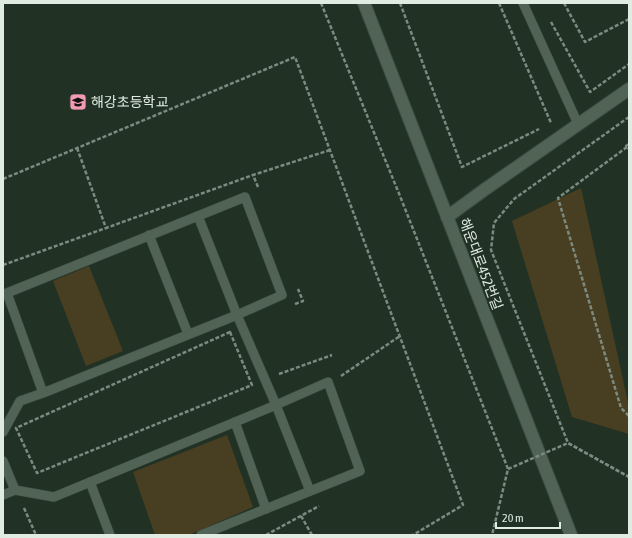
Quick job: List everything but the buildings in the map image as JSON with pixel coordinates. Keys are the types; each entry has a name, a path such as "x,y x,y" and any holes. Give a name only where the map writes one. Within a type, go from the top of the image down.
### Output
{"street":[{"name":"해운대로452번길","path":"364,3 571,535"},
{"path":"447,217 629,89"}],"lane":[{"path":"523,3 578,124"},
{"path":"3,432 20,401 43,393 237,315 282,295 245,197 7,293 43,393"},
{"path":"198,216 237,315 276,405 310,491"},
{"path":"149,235 188,334"},
{"path":"3,495 15,490 54,497 328,382 360,471 201,535"},
{"path":"235,422 266,509"},
{"path":"3,461 15,490"},
{"path":"90,482 110,535"}],"path":[{"path":"321,3 400,196 508,469 492,535"},
{"path":"400,3 462,167 551,123 499,3"},
{"path":"564,3 585,42 629,19"},
{"path":"548,17 590,92 629,64"},
{"path":"3,179 295,58 463,505 413,535"},
{"path":"629,117 514,199 494,223 491,250 568,443 629,477"},
{"path":"628,146 558,198 621,408 629,416"},
{"path":"77,148 106,228"},
{"path":"3,265 254,175"},
{"path":"230,332 252,385 37,473 16,428 230,332"},
{"path":"276,375 332,355"},
{"path":"508,469 568,443"},
{"path":"24,508 36,535"},
{"path":"301,516 312,535"}],"shaded area":[{"path":"581,188 629,407 629,434 572,417 512,221"},
{"path":"89,266 123,351 86,366 53,281"},
{"path":"227,435 253,507 189,535 155,535 133,472"}],"place":[{"name":"해강초등학교","path":"78,102"}]}
